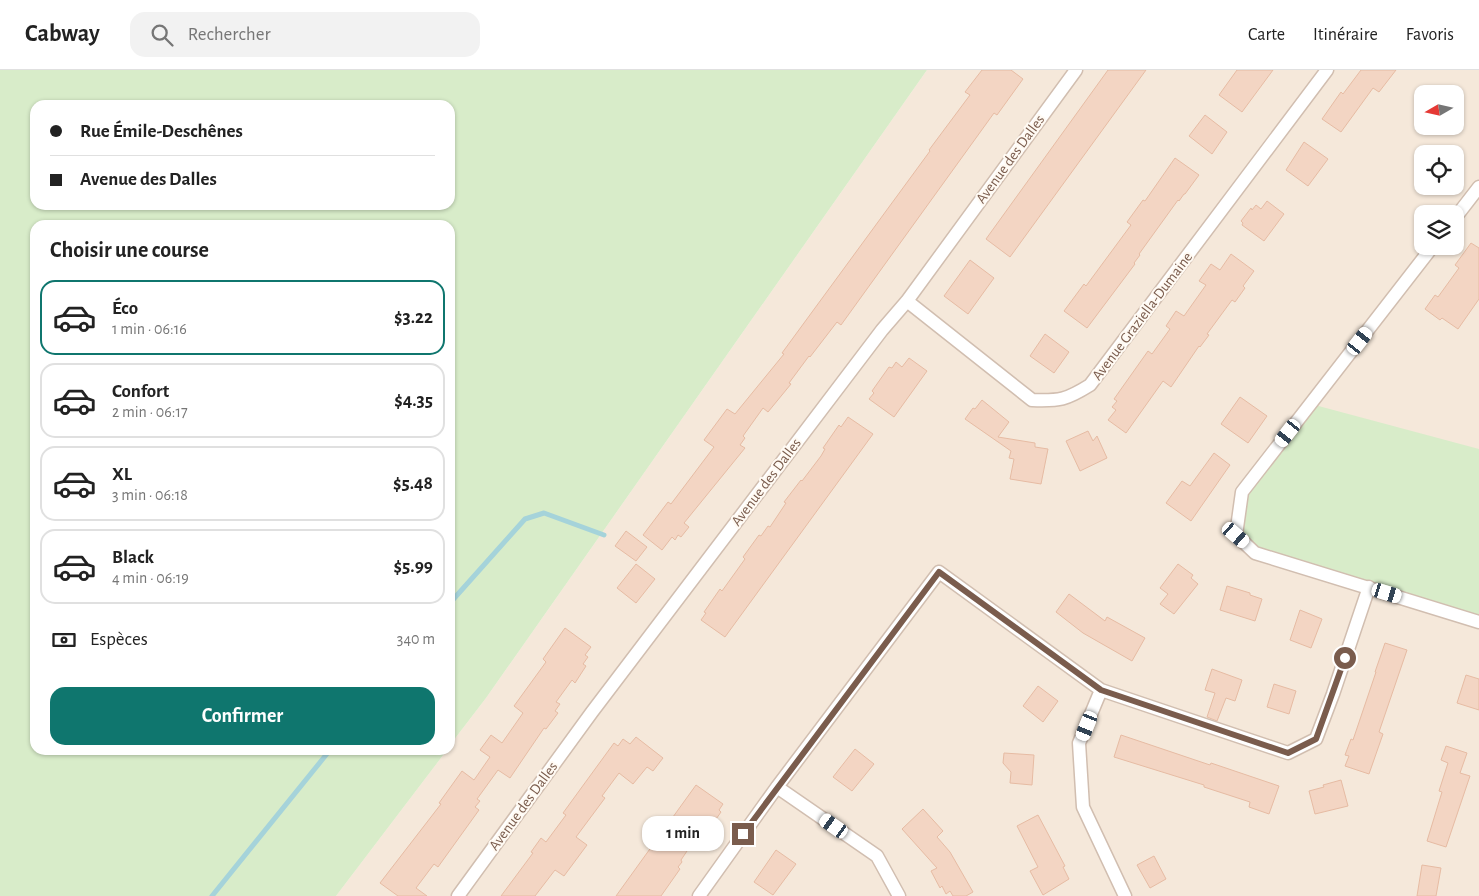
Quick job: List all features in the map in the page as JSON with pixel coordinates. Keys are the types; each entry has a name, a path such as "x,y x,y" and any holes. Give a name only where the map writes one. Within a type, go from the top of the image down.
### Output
{"street":[{"name":"Avenue des Dalles","path":"458,896 592,712 882,330 907,301 1076,70"},
{"name":"Avenue Graziella-Dumaine","path":"907,301 1032,400 1055,401 1072,396 1090,385 1327,70"},
{"path":"1464,206 1479,187"},
{"path":"1426,255 1242,492 1236,535 1255,552 1479,622"},
{"path":"699,896 777,787 939,572 1101,690 1288,753 1316,739 1369,587"},
{"path":"1101,690 1080,744 1083,808 1125,896"},
{"path":"777,787 877,856 899,896"}],"shaded area":[{"path":"927,70 1479,70 1479,896 336,896 443,755 455,755 455,738 486,698"}],"green space":[{"path":"0,70 927,70 486,698 455,738 455,220 30,220 30,755 443,755 336,896 0,896"},
{"path":"1311,404 1479,449 1479,622 1255,553 1236,535 1242,492"}],"building":[{"path":"982,70 1011,70 1023,79 997,115 994,113 841,325 837,322 809,356 789,383 791,384 768,412 763,408 743,436 745,438 740,445 745,448 684,523 689,527 681,537 678,535 675,540 672,537 662,550 643,535 668,502 671,504 714,447 704,440 727,409 735,414 784,354 782,353 970,95 965,92"},
{"path":"1108,70 1146,70 1010,257 986,239"},
{"path":"1237,70 1273,70 1242,112 1219,95"},
{"path":"1361,70 1396,70 1379,92 1373,88 1341,132 1322,119 1341,92 1343,94"},
{"path":"1205,115 1227,132 1212,154 1189,136"},
{"path":"1304,142 1328,159 1308,186 1286,170"},
{"path":"1175,158 1199,175 1185,194 1178,200 1139,254 1135,264 1087,328 1064,311 1084,284 1086,286 1131,225 1127,222 1143,200 1145,201"},
{"path":"1267,201 1284,214 1264,241 1242,225 1241,221 1251,208 1252,210 1256,205 1261,209"},
{"path":"1471,243 1479,248 1479,299 1458,329 1442,318 1440,320 1425,309 1435,295 1438,297 1459,268 1455,265"},
{"path":"1231,254 1254,271 1243,286 1245,288 1235,302 1232,300 1171,387 1163,381 1126,433 1108,420 1116,410 1112,407 1117,401 1114,399 1148,351 1152,354 1170,329 1166,326 1176,311 1184,316 1206,285 1199,281 1211,264 1220,270"},
{"path":"970,260 994,278 968,314 944,296"},
{"path":"1045,334 1069,352 1054,373 1030,356"},
{"path":"909,358 927,371 894,417 869,399 874,393 872,391 889,367 892,368 896,362 902,367"},
{"path":"1240,397 1267,416 1248,443 1221,424"},
{"path":"982,400 1009,422 998,437 1035,443 1035,447 1048,449 1041,484 1010,479 1014,459 1009,458 1011,451 965,419"},
{"path":"848,417 873,434 725,637 701,620 706,613 704,612 745,559 743,557 759,535 761,536 768,526 770,527 786,503 784,502 821,456 825,449 823,448 839,425 841,427"},
{"path":"1088,431 1093,441 1097,436 1107,458 1080,471 1066,441"},
{"path":"1214,453 1230,465 1191,521 1166,503 1182,481 1190,486"},
{"path":"626,531 647,547 636,561 615,546"},
{"path":"636,564 655,579 636,603 617,588"},
{"path":"1178,564 1193,575 1191,578 1198,584 1174,614 1160,604 1168,594 1160,588"},
{"path":"1227,586 1262,599 1255,621 1220,610"},
{"path":"1069,594 1105,621 1107,617 1145,638 1132,661 1083,633 1056,612"},
{"path":"1300,610 1322,619 1311,648 1290,640"},
{"path":"565,628 591,647 585,655 588,657 583,664 586,666 575,683 572,680 556,702 560,704 555,711 558,713 546,729 544,728 510,778 498,770 477,799 480,801 475,807 479,810 438,867 434,864 416,888 427,896 398,896 380,883 441,804 439,803 462,771 474,780 490,757 480,750 491,735 502,743 523,713 514,706 546,662 543,659"},
{"path":"1385,643 1407,650 1379,732 1383,734 1369,774 1345,766 1349,756 1345,755 1351,739 1353,740"},
{"path":"1212,669 1242,680 1235,701 1226,698 1217,721 1207,717 1215,693 1205,690"},
{"path":"1466,675 1479,679 1479,710 1457,703"},
{"path":"1274,684 1296,691 1289,714 1267,707"},
{"path":"1038,686 1058,701 1043,722 1023,706"},
{"path":"1121,735 1279,786 1269,814 1249,807 1250,802 1204,787 1204,785 1114,757"},
{"path":"636,737 663,758 653,771 647,767 633,784 619,773 602,796 605,798 576,837 587,845 564,876 555,870 535,896 501,896 533,853 531,852 541,838 546,842 566,815 563,813 614,743 618,746 623,739 630,744"},
{"path":"1446,746 1467,753 1460,773 1470,776 1446,847 1427,841 1442,792 1439,791 1448,763 1441,760"},
{"path":"855,749 874,764 852,791 833,777"},
{"path":"1004,753 1034,755 1032,785 1010,783 1011,772 1003,763"},
{"path":"1341,780 1348,806 1315,814 1309,791"},
{"path":"696,785 723,804 719,810 721,812 700,842 695,839 681,860 682,862 678,867 680,869 661,896 616,896"},
{"path":"923,809 943,831 937,837 950,852 973,892 966,896 953,896 950,891 946,894 942,886 940,888 931,871 937,868 902,829"},
{"path":"1038,815 1065,866 1063,867 1069,879 1043,895 1030,871 1038,867 1017,826"},
{"path":"776,850 796,864 773,895 754,882"},
{"path":"1154,856 1166,879 1150,888 1137,865"},
{"path":"1422,865 1441,868 1436,896 1417,896"}],"waterway":[{"path":"455,597 525,519 544,513 604,535"},
{"path":"212,896 326,755"}],"route":[{"path":"743,834 939,572 1101,690 1288,753 1316,739 1345,658"}]}
